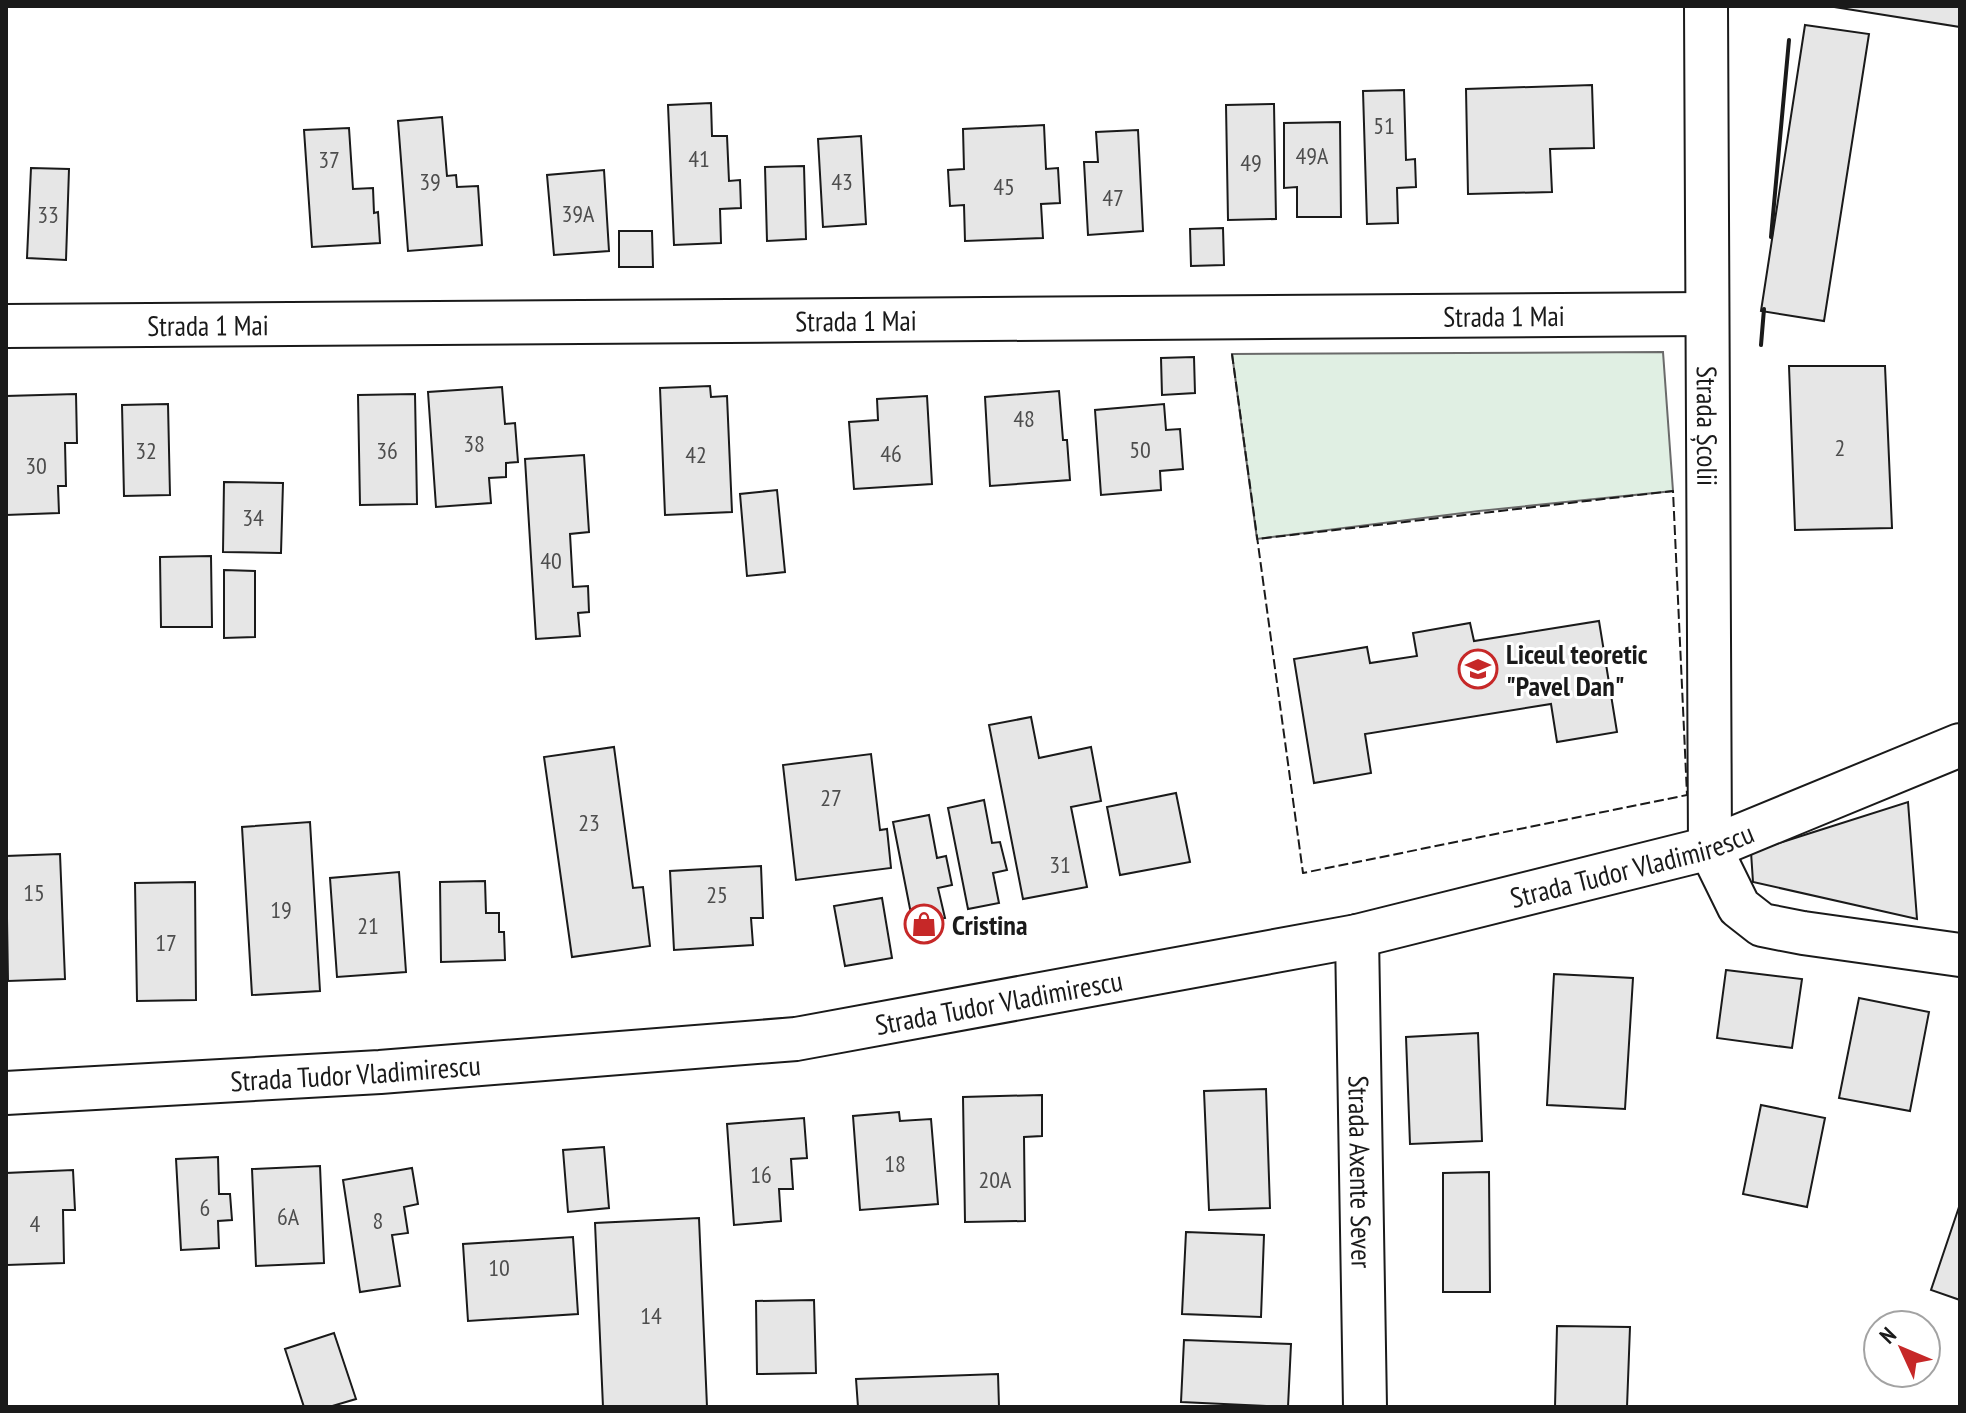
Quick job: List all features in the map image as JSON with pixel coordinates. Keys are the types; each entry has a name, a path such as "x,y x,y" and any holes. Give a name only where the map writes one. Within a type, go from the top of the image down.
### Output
{"street":[{"name":"Strada Școlii","path":"1706,6 1710,848"},
{"name":"Strada 1 Mai","path":"6,326 1707,314"},
{"name":"Strada Tudor Vladimirescu","path":"6,1093 380,1072 796,1039 1357,936 1710,848 1960,745"},
{"path":"1710,848 1739,907 1762,925 1960,955"},
{"name":"Strada Axente Sever","path":"1357,936 1365,1407"}],"green space":[{"path":"1663,352 1673,491 1257,539 1232,354"}],"building":[{"path":"1828,6 1960,6 1960,27"},
{"path":"1805,25 1869,34 1824,321 1761,311"},
{"path":"1592,85 1594,148 1550,149 1552,192 1468,194 1466,89"},
{"path":"1404,90 1406,160 1415,159 1416,187 1397,188 1398,223 1367,224 1363,91"},
{"path":"711,103 712,136 727,136 729,181 740,180 741,208 720,209 721,243 674,245 668,105"},
{"path":"1274,104 1276,219 1228,220 1226,105"},
{"path":"442,117 447,176 456,175 457,187 478,186 482,245 408,251 398,121"},
{"path":"1340,122 1341,217 1297,217 1297,187 1284,188 1284,123"},
{"path":"1044,125 1046,169 1058,168 1060,203 1041,204 1043,238 965,241 964,205 950,206 948,170 964,169 963,129"},
{"path":"349,128 353,189 373,188 380,243 312,247 304,130"},
{"path":"1138,130 1143,231 1088,235 1084,162 1098,162 1096,132"},
{"path":"861,136 866,224 823,227 818,139"},
{"path":"804,166 806,239 767,241 765,167"},
{"path":"31,168 69,169 66,260 27,258"},
{"path":"604,170 609,251 554,255 547,175"},
{"path":"1223,228 1224,265 1191,266 1190,229"},
{"path":"619,231 652,231 653,267 619,267"},
{"path":"1194,357 1195,393 1162,395 1161,358"},
{"path":"1789,366 1885,366 1892,528 1795,530"},
{"path":"710,386 711,397 727,396 732,512 665,515 660,388"},
{"path":"502,387 505,424 515,423 518,462 506,463 506,477 489,478 491,503 436,507 428,392"},
{"path":"1059,391 1070,480 990,486 985,397"},
{"path":"76,394 77,443 65,443 66,486 58,486 59,513 6,515 6,396"},
{"path":"415,394 417,504 360,505 358,395"},
{"path":"927,396 932,484 854,489 849,422 878,420 877,399"},
{"path":"168,404 170,495 124,496 122,405"},
{"path":"1164,404 1166,430 1180,429 1183,469 1160,471 1161,490 1101,495 1095,410"},
{"path":"584,455 589,532 570,534 573,587 588,586 589,612 578,613 580,636 536,639 525,459"},
{"path":"224,482 283,483 281,553 223,552"},
{"path":"777,490 785,572 747,576 740,494"},
{"path":"211,556 212,627 161,627 160,557"},
{"path":"224,570 255,571 255,637 224,638"},
{"path":"1599,621 1617,732 1557,742 1551,704 1365,734 1371,773 1314,783 1294,659 1367,647 1370,663 1417,656 1413,633 1470,623 1474,641"},
{"path":"1031,717 1039,758 1091,747 1101,801 1071,807 1087,887 1023,899 989,725"},
{"path":"614,747 633,888 643,887 650,946 572,957 544,757"},
{"path":"871,754 880,830 887,829 891,868 796,880 783,765"},
{"path":"1176,793 1190,862 1120,875 1107,807"},
{"path":"984,800 992,843 1000,842 1007,870 993,873 999,903 968,909 948,808"},
{"path":"1908,802 1917,919 1753,882 1751,852"},
{"path":"929,815 937,858 946,856 952,885 938,888 945,918 913,924 893,822"},
{"path":"310,822 320,991 252,995 242,827"},
{"path":"60,854 65,979 8,981 6,856"},
{"path":"761,866 763,918 751,918 753,945 674,950 670,871"},
{"path":"399,872 406,972 337,977 330,878"},
{"path":"485,881 486,913 499,913 499,932 504,932 505,960 441,962 440,882"},
{"path":"195,882 196,1000 137,1001 135,883"},
{"path":"882,898 892,958 845,966 834,906"},
{"path":"1726,970 1802,979 1792,1048 1717,1038"},
{"path":"1554,974 1633,978 1625,1109 1547,1105"},
{"path":"1859,998 1929,1012 1910,1111 1839,1098"},
{"path":"1478,1033 1482,1141 1410,1144 1406,1037"},
{"path":"1266,1089 1270,1208 1209,1210 1204,1091"},
{"path":"1042,1095 1042,1136 1024,1137 1025,1221 965,1222 963,1097"},
{"path":"1761,1105 1825,1118 1807,1207 1743,1194"},
{"path":"899,1112 900,1121 931,1119 938,1204 860,1210 853,1116"},
{"path":"804,1118 807,1158 791,1159 793,1189 779,1189 781,1221 734,1225 727,1124"},
{"path":"604,1147 609,1208 568,1212 563,1150"},
{"path":"218,1157 219,1194 230,1194 232,1220 218,1221 219,1248 181,1250 176,1159"},
{"path":"320,1166 324,1263 256,1266 252,1169"},
{"path":"412,1168 418,1204 404,1207 408,1233 392,1235 400,1286 360,1292 343,1180"},
{"path":"73,1170 75,1210 63,1210 64,1263 7,1265 6,1173"},
{"path":"1489,1172 1490,1292 1443,1292 1443,1173"},
{"path":"1960,1204 1960,1300 1931,1290"},
{"path":"699,1218 707,1407 603,1407 595,1223"},
{"path":"1186,1232 1264,1235 1261,1317 1182,1314"},
{"path":"573,1237 578,1314 468,1321 463,1244"},
{"path":"814,1300 816,1373 757,1374 756,1301"},
{"path":"1557,1326 1630,1327 1627,1407 1555,1407"},
{"path":"334,1333 356,1399 329,1407 304,1407 285,1349"},
{"path":"1184,1340 1291,1344 1288,1407 1181,1402"},
{"path":"998,1374 999,1407 858,1407 856,1379"}],"fence":[{"path":"1232,354 1303,873 1687,795 1673,491 1257,539"}],"wall":[{"path":"1771,237 1789,40"},
{"path":"1761,345 1764,309"}],"place":[{"name":"Liceul teoretic \"Pavel Dan\"","path":"1478,669"},
{"name":"Cristina","path":"924,924"}]}
